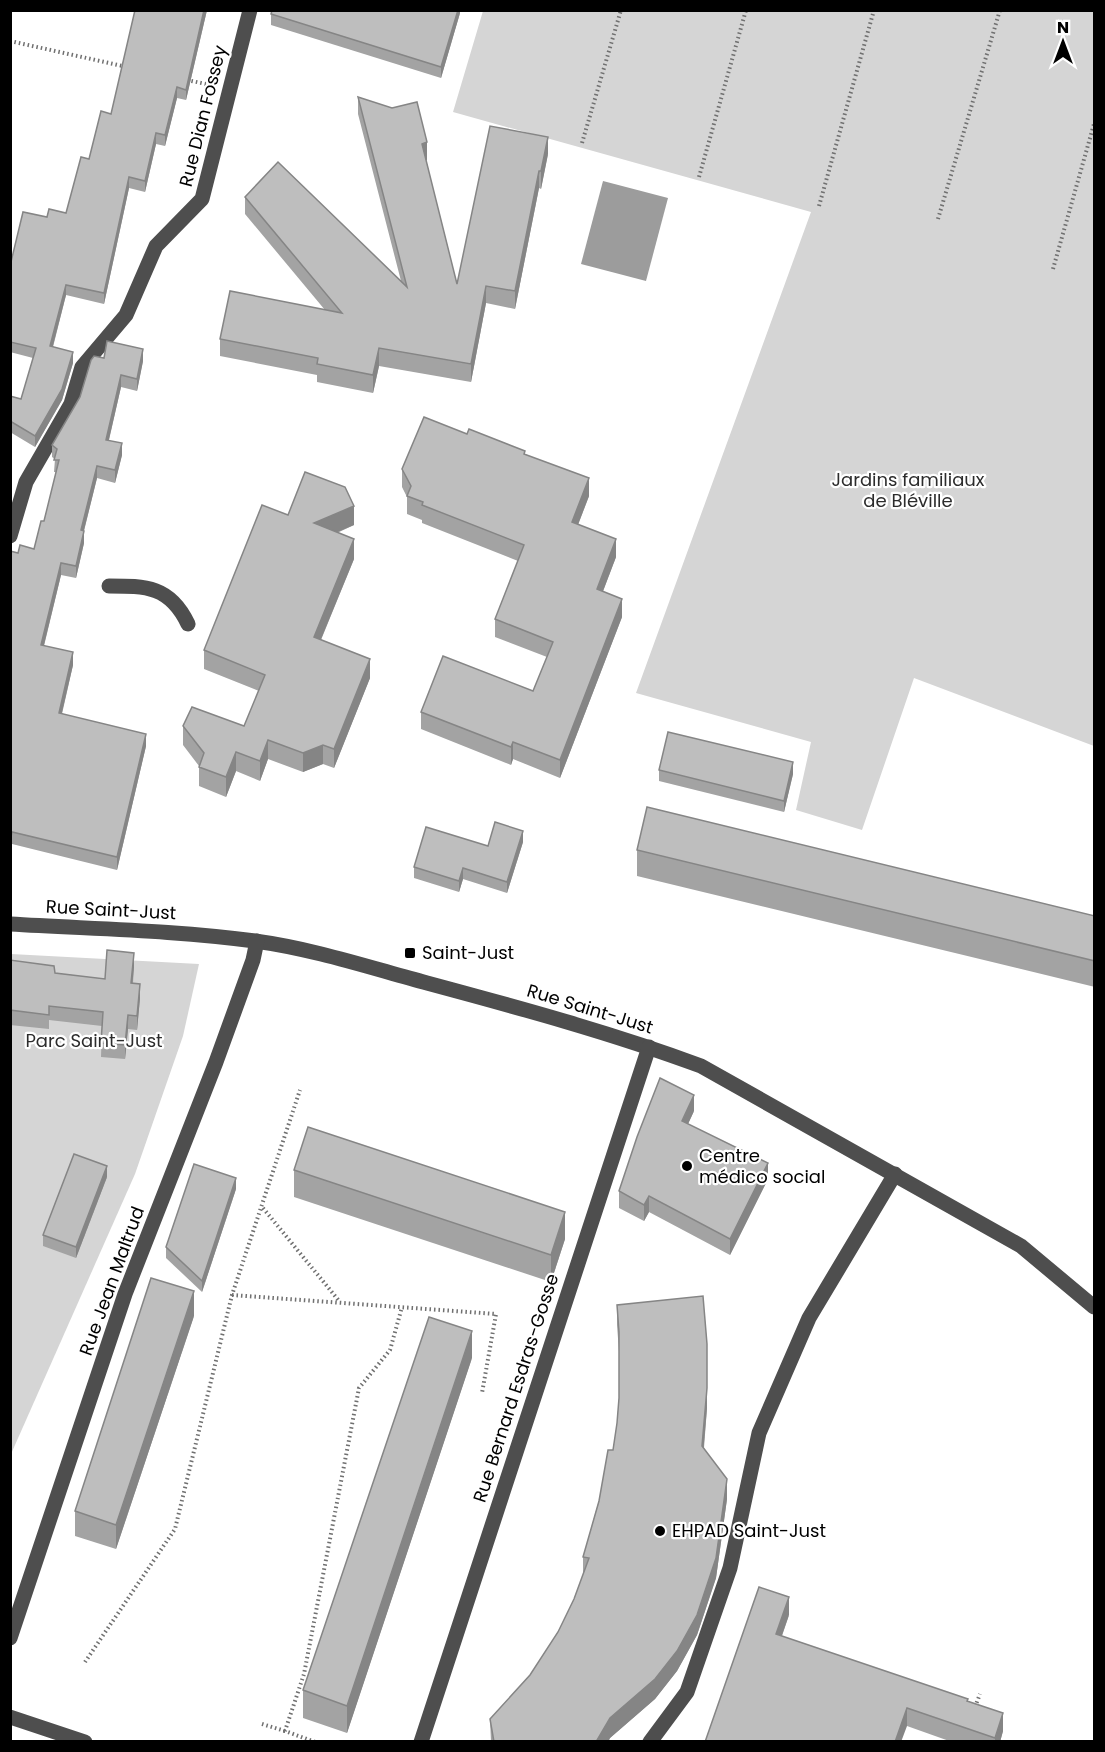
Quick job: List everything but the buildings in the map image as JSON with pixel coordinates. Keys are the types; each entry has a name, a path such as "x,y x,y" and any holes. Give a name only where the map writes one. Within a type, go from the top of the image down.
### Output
{"street":[{"name":"Rue Dian Fossey","path":"10,536 26,482 71,404 82,366 126,315 156,246 202,199 250,10"},
{"path":"108,586 136,586 159,590 181,609 188,624"},
{"name":"Rue Saint-Just","path":"10,924 191,933 257,941 324,955 579,1024 649,1047 701,1066 895,1173 1021,1246 1095,1307"},
{"name":"Rue Jean Maltrud","path":"10,1638 125,1294 216,1062 254,960 257,941"},
{"name":"Rue Bernard Esdras-Gosse","path":"421,1742 649,1047"},
{"path":"650,1742 687,1692 730,1568 759,1433 809,1318 895,1173"},
{"path":"10,1717 85,1742"}],"path":[{"path":"582,143 621,10"},
{"path":"699,177 746,10"},
{"path":"819,206 874,10"},
{"path":"938,219 1000,10"},
{"path":"10,41 138,69"},
{"path":"184,80 230,90"},
{"path":"1053,269 1095,124"},
{"path":"85,1662 175,1529 232,1295 300,1090"},
{"path":"263,1207 340,1302"},
{"path":"232,1295 496,1314 482,1393"},
{"path":"285,1731 304,1674 359,1388 390,1350 402,1307"},
{"path":"974,1713 980,1694"},
{"path":"262,1724 315,1742"}],"green space":[{"name":"Jardins familiaux de Bléville","path":"483,11 1094,11 1094,746 914,678 862,830 796,810 811,742 636,693 811,212 453,112"},
{"name":"Parc Saint-Just","path":"11,954 199,964 183,1036 135,1174 11,1454"}],"shaded area":[{"path":"603,181 668,198 646,281 581,264"}],"place":[{"name":"Saint-Just","path":"410,953"},
{"name":"Centre médico social","path":"687,1166"},
{"name":"EHPAD Saint-Just","path":"660,1531"}]}
